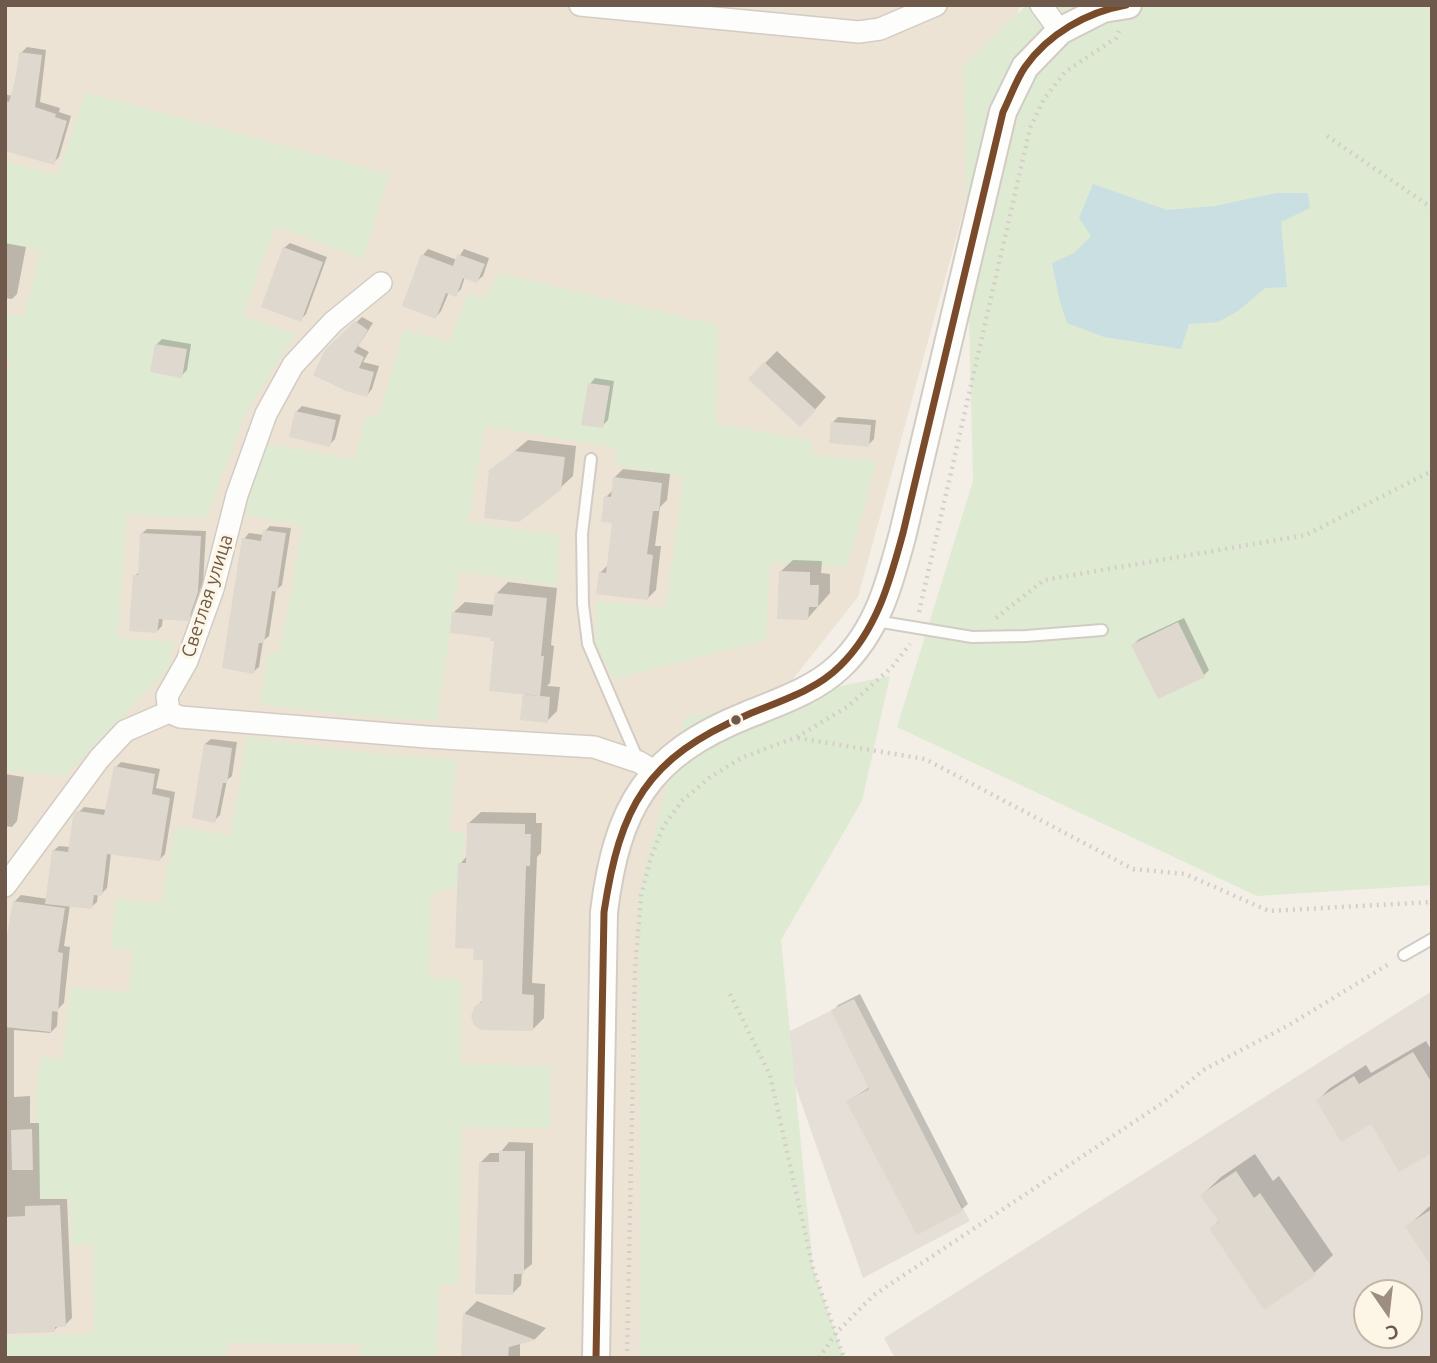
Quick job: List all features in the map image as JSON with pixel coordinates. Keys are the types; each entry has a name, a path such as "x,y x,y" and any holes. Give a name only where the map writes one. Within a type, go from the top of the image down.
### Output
{"street":[{"path":"580,5 859,32 880,29 936,5"},
{"path":"1041,5 1060,31"},
{"path":"596,1358 604,912 608,874 618,836 647,767 703,734 815,685 859,646 887,590 903,533 1003,112 1024,67 1060,31 1103,9 1128,5"},
{"name":"Светлая улица","path":"169,712 167,696 187,661 213,589 237,495 266,414 293,365 333,322 381,283"},
{"path":"5,886 99,759 125,731 169,712 180,717 594,747 647,767"}],"lane":[{"path":"591,459 582,534 583,604 588,644 647,767"},
{"path":"874,620 972,637 1102,630"},
{"path":"1404,955 1432,939"}],"path":[{"path":"1327,136 1432,208"},
{"path":"972,637 1044,580 1306,535 1432,471"},
{"path":"797,737 925,759 1133,869 1185,874 1269,911 1432,902"},
{"path":"819,1358 836,1333 874,1295 1164,1102 1205,1069 1289,1025 1404,955"},
{"path":"730,994 770,1075 813,1268 844,1358"}],"shaded area":[{"path":"5,5 1020,5 858,597 701,795 667,1358 5,1358"},
{"path":"1093,184 1167,210 1215,206 1276,193 1308,193 1310,208 1281,222 1287,287 1265,288 1238,311 1218,322 1189,324 1181,349 1104,337 1067,323 1052,263 1074,253 1091,236 1079,218"},
{"path":"1432,991 1432,1358 895,1358 884,1338"},
{"path":"854,999 892,1077 970,1221 863,1278 778,1037"}],"green space":[{"path":"1027,5 1432,5 1432,885 1257,896 897,727 973,481 963,66"},
{"path":"85,92 389,174 364,259 275,226 243,316 295,334 243,418 207,517 127,515 118,638 175,642 167,670 65,776 5,770 5,384 10,362 5,361 5,313 24,316 40,251 5,244 5,162 58,175"},
{"path":"498,273 718,325 716,423 811,441 815,455 877,461 847,567 770,563 766,640 614,679 595,643 596,601 665,608 684,477 615,465 618,448 485,426 468,522 559,535 557,585 459,571 437,721 367,717 259,704 268,654 279,653 303,526 245,515 264,443 355,459 366,415 378,418 404,330 449,342 468,294 487,298"},
{"path":"890,676 862,801 781,940 813,1268 844,1358 640,1358 639,894 684,718"},
{"path":"247,737 367,753 457,759 449,831 464,832 462,886 431,894 429,978 461,979 461,1063 551,1066 550,1128 462,1127 459,1284 439,1285 436,1358 361,1358 361,1344 227,1343 227,1358 5,1358 5,1337 94,1333 93,1245 72,1245 70,1198 39,1199 35,1098 41,1057 62,1059 70,987 128,992 133,950 111,948 116,898 161,904 175,827 231,835"}],"building":[{"path":"19,52 42,55 35,107 67,121 54,165 5,151 5,101 9,102"},
{"path":"283,247 323,262 301,322 261,307"},
{"path":"421,254 453,266 457,254 485,264 477,283 463,278 456,297 446,293 436,319 402,306"},
{"path":"355,321 368,330 354,352 364,357 359,368 374,372 367,397 346,391 313,375 325,350"},
{"path":"155,344 187,349 182,378 150,372"},
{"path":"764,362 816,410 800,427 748,379"},
{"path":"588,383 610,386 603,428 581,425"},
{"path":"295,411 336,420 330,447 289,437"},
{"path":"831,422 871,425 869,447 829,443"},
{"path":"515,451 565,457 561,490 519,522 484,518 489,470"},
{"path":"613,477 662,483 659,511 653,511 647,554 653,555 648,600 596,594 599,572 606,573 612,523 601,522 604,496 611,497"},
{"path":"263,530 286,533 277,592 272,591 264,643 259,643 254,674 222,668 242,538 261,541"},
{"path":"140,533 201,536 198,592 188,621 159,619 157,633 129,631 133,575 138,575"},
{"path":"779,571 810,572 810,585 819,585 818,607 809,607 808,620 777,619"},
{"path":"495,593 547,598 540,696 489,691 494,641 490,641 490,638 450,633 452,612 492,616"},
{"path":"1178,622 1205,677 1158,699 1131,645"},
{"path":"523,694 550,697 548,723 520,720"},
{"path":"204,744 232,748 227,783 223,783 215,823 192,818"},
{"path":"114,766 155,774 152,794 170,798 160,861 107,854 102,896 94,895 92,909 45,904 52,850 68,852 73,816 77,811 104,815"},
{"path":"467,823 525,824 525,834 531,834 530,866 526,866 522,994 534,995 533,1031 481,1030 474,1025 471,1016 475,1006 482,1002 483,960 473,960 474,949 455,948 458,863 466,863"},
{"path":"13,901 65,908 58,952 63,953 58,1012 52,1011 51,1032 5,1027 5,946"},
{"path":"854,999 963,1211 917,1235 846,1101 869,1089 831,1010"},
{"path":"1413,1052 1432,1083 1432,1153 1399,1172 1371,1124 1341,1142 1316,1100 1354,1076 1359,1084"},
{"path":"32,1129 33,1170 12,1170 11,1130"},
{"path":"499,1151 525,1151 524,1274 514,1274 513,1295 475,1294 479,1162 499,1162"},
{"path":"1236,1171 1254,1198 1260,1193 1316,1275 1264,1310 1209,1228 1219,1222 1200,1195"},
{"path":"60,1205 66,1327 55,1327 55,1332 7,1334 5,1217 25,1216 25,1206"},
{"path":"1432,1209 1432,1268 1405,1226"},
{"path":"463,1313 536,1340 509,1347 508,1358 461,1358"}],"transit line":[{"path":"596,1358 604,912 619,843 644,790 684,749 747,715 820,682 840,666 864,637 887,587 903,533 1003,112 1022,72 1045,44 1083,19 1126,5"}]}
